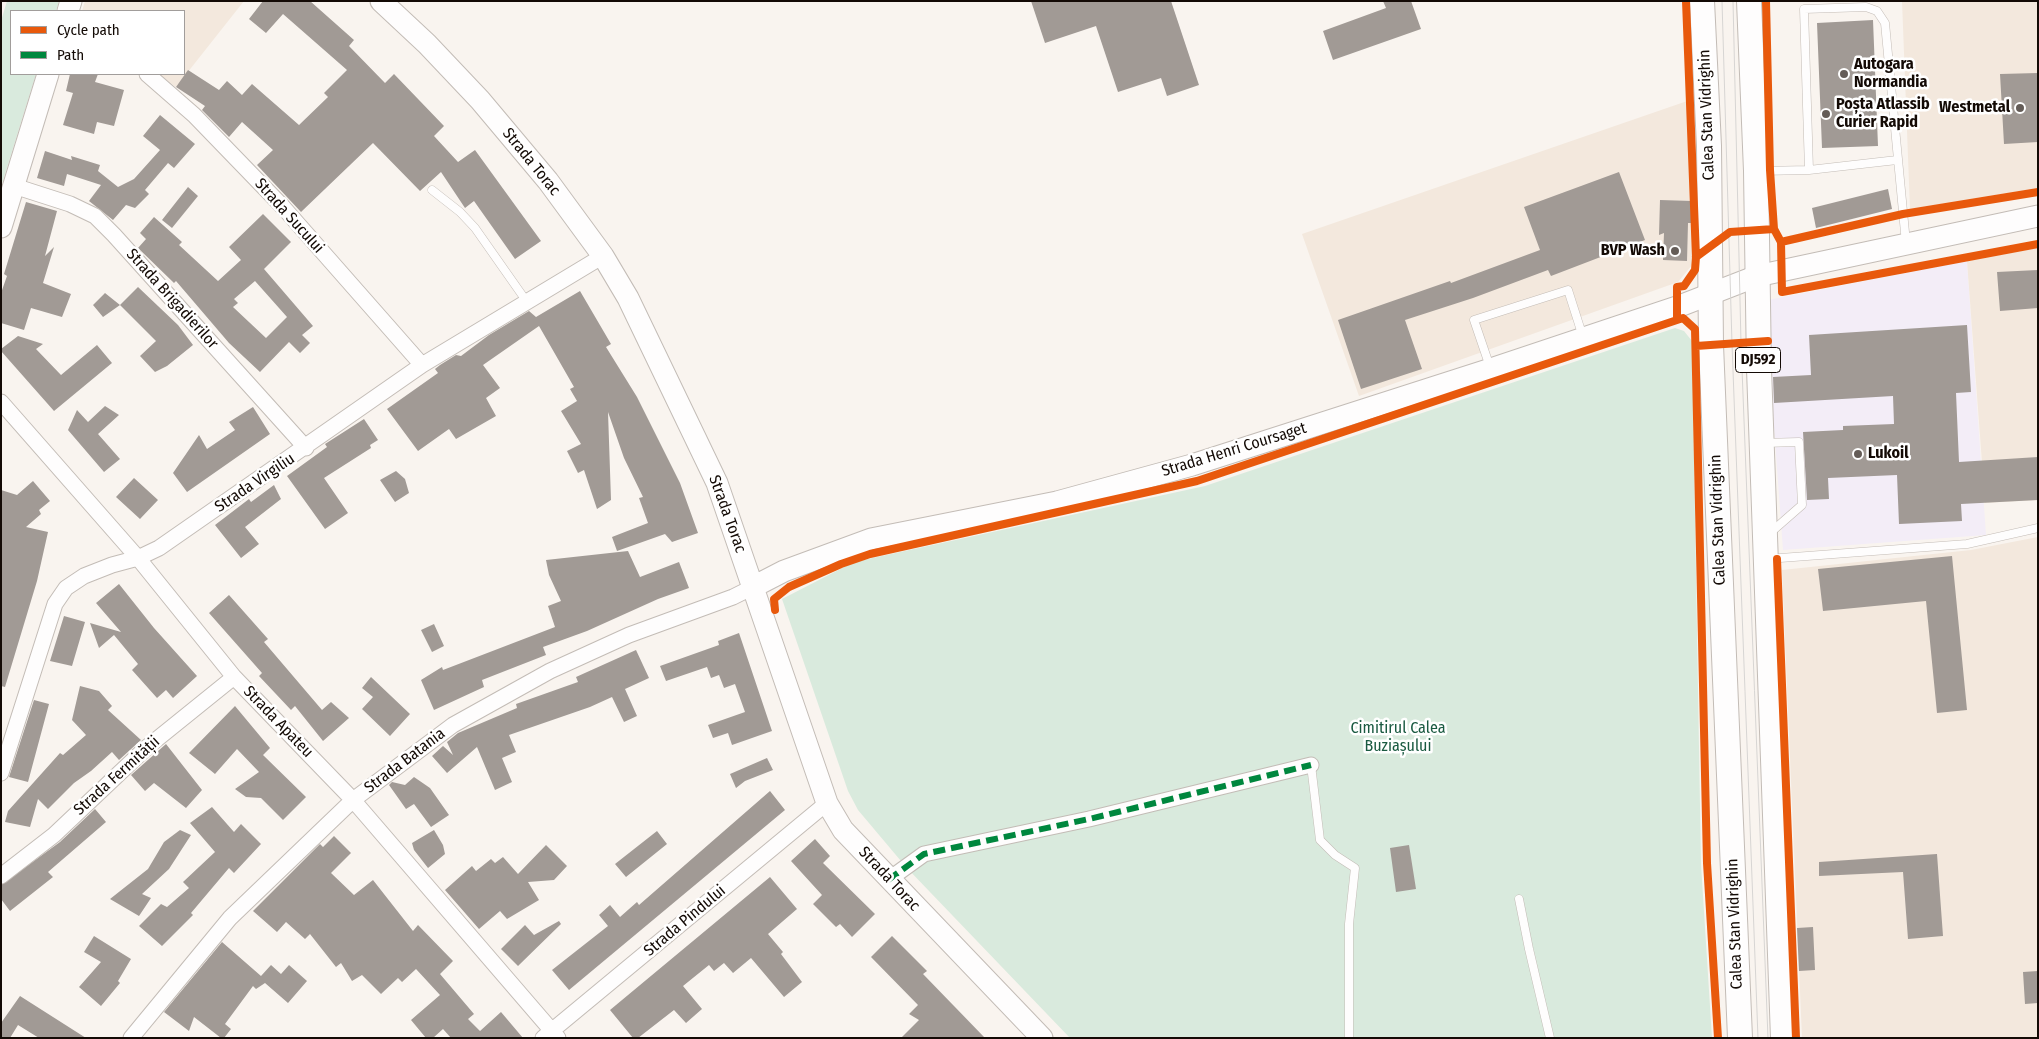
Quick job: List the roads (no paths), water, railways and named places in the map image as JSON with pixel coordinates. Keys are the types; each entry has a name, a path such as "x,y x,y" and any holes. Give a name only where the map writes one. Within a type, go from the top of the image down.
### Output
{"main road":[{"name":"Calea Stan Vidrighin","path":"1702,1 1709,146 1711,295 1740,1038"},
{"name":"DJ592","path":"1749,1 1756,171 1761,444 1783,1038"}],"street":[{"name":"Strada Torac","path":"381,1 427,44 480,100 548,181 603,256 658,357 717,483 827,803 842,830 1042,1038"},
{"path":"1,227 48,75"},
{"name":"Strada Sucului","path":"148,75 194,115 283,207 422,366"},
{"name":"Strada Brigadierilor","path":"14,186 70,204 95,216 306,448"},
{"name":"Strada Henri Coursaget","path":"753,586 784,571 871,539 1057,502 1192,465 1584,338 1711,295 1757,276 2038,216"},
{"name":"Strada Virgiliu","path":"1,773 55,604 66,588 84,576 138,558 159,548 422,366 603,256"},
{"name":"Strada Apateu","path":"1,402 138,558 234,676 353,800 551,1035"},
{"name":"Strada Batania","path":"131,1038 230,918 353,800 453,725 496,700 628,635 733,597 753,586"},
{"name":"Strada Fermității","path":"1,876 54,835 146,748 234,676"},
{"path":"888,880 924,854 1089,819 1311,765"},
{"name":"Strada Pindului","path":"551,1035 827,803"}],"lane":[{"path":"1809,170 1804,5 1866,7 1877,11 1882,16 1885,24 1906,243"},
{"path":"1756,171 1809,170 1897,160"},
{"path":"432,190 460,212 475,228 527,302"},
{"path":"1491,369 1474,320 1568,290 1584,338"},
{"path":"1761,444 1799,442 1802,504 1765,548"},
{"path":"1765,548 1967,544 2038,528"},
{"path":"1311,765 1320,840 1335,855 1355,868 1350,924 1350,1038"},
{"path":"1519,899 1528,949 1550,1038"}],"tram line":[{"path":"1722,1 1732,344 1758,1038"},
{"path":"1733,1 1741,343 1768,1038"}],"place":[{"name":"Autogara Normandia","path":"1844,74"},
{"name":"Westmetal","path":"2020,108"},
{"name":"Poșta Atlassib Curier Rapid","path":"1826,114"},
{"name":"BVP Wash","path":"1675,251"},
{"name":"Lukoil","path":"1858,454"}],"park label":[{"name":"Cimitirul Calea Buziașului","path":"1398,738"}]}
